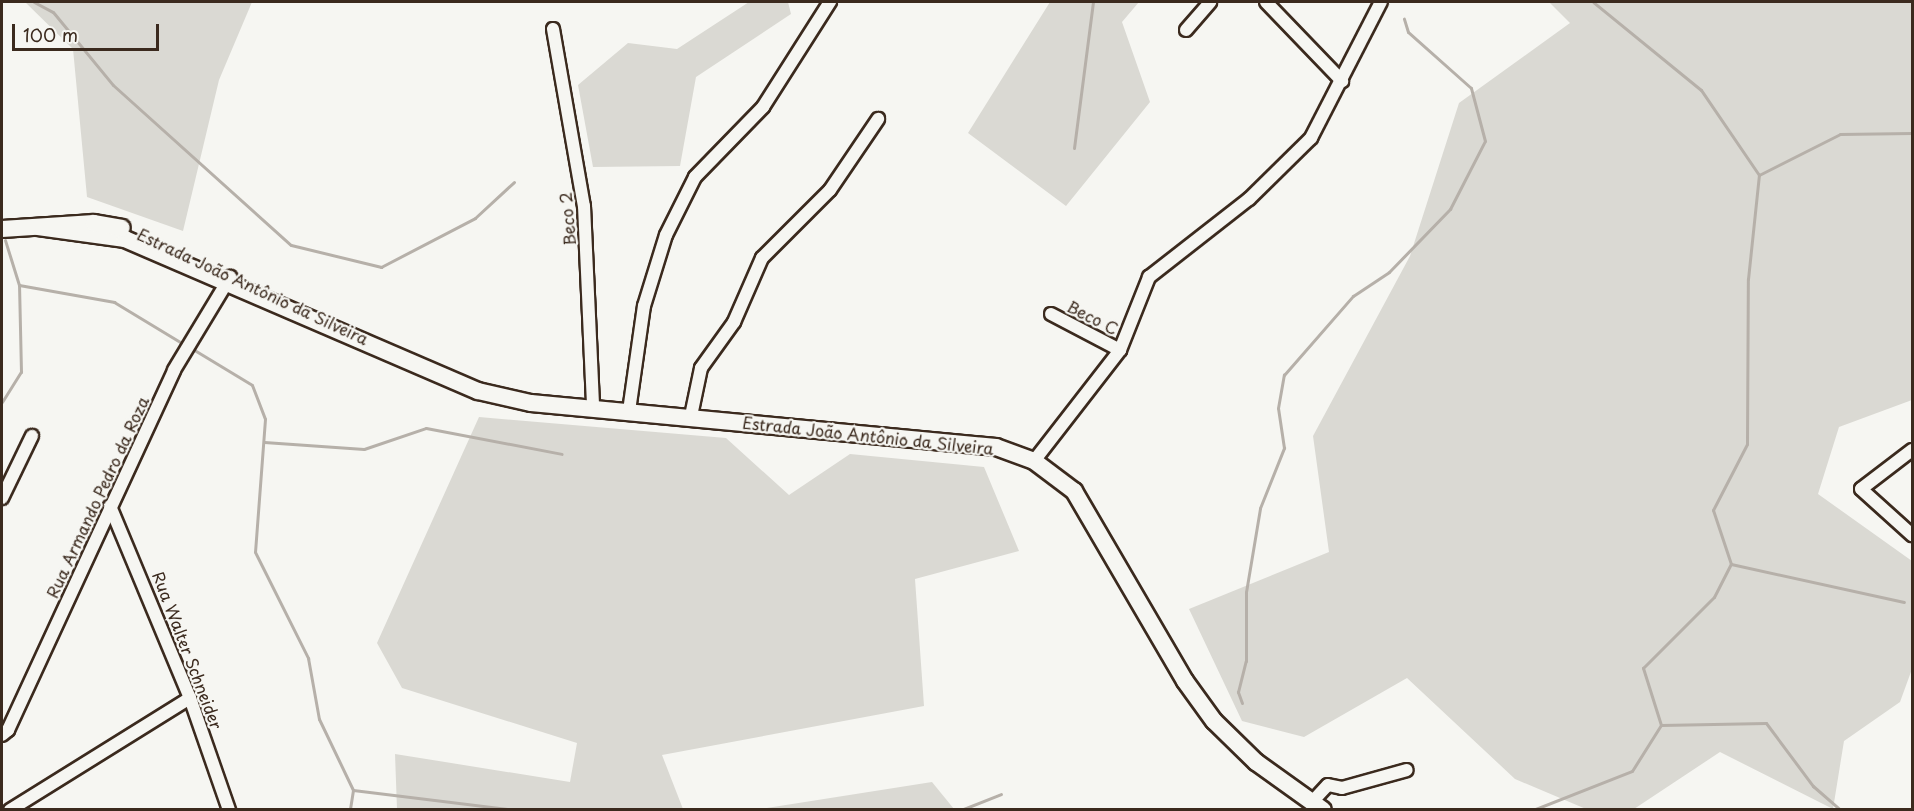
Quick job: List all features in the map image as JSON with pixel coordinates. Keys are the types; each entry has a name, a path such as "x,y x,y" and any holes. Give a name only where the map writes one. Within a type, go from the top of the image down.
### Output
{"main road":[{"name":"Estrada João Antônio da Silveira","path":"2,229 38,227 125,239 228,280 425,372 531,404 691,416 996,447 1034,461 1074,491 1185,681 1214,721 1256,762 1317,806"}],"street":[{"path":"629,411 644,306 666,235 695,177 764,107 830,2"},
{"path":"1186,30 1210,2"},
{"path":"1266,2 1342,81"},
{"path":"1034,461 1120,350 1149,277 1248,199 1311,138 1381,2"},
{"name":"Beco 2","path":"553,29 584,206 593,408"},
{"path":"691,416 701,368 734,322 762,258 830,190 878,119"},
{"name":"Rua Armando Pedro da Roza","path":"2,735 8,730 174,370 228,280"},
{"name":"Beco C","path":"1051,314 1120,350"},
{"path":"2,498 32,436"},
{"path":"1912,450 1861,489 1912,536"},
{"name":"Rua Walter Schneider","path":"110,506 190,698 229,810"},
{"path":"10,810 190,698"},
{"path":"1317,806 1328,784 1342,788 1407,770"}],"shaded area":[{"path":"25,2 252,2 219,80 183,231 87,197 73,49"},
{"path":"749,2 788,2 791,14 696,77 680,166 593,167 578,85 628,43 677,49"},
{"path":"1050,2 1139,2 1122,22 1150,102 1066,206 968,133"},
{"path":"1549,2 1912,2 1912,400 1839,427 1818,494 1912,561 1912,669 1900,702 1844,741 1833,809 1720,752 1634,809 1586,809 1515,779 1407,678 1304,737 1242,721 1189,609 1329,552 1313,436 1410,256 1459,103 1570,23"},
{"path":"479,417 726,438 789,495 850,454 984,467 1019,551 915,579 924,706 662,755 683,809 397,809 395,754 570,782 577,743 402,688 377,643"},
{"path":"932,782 954,809 760,809"}],"waterway":[{"path":"34,2 53,12 113,85 291,245 381,267 475,218 514,182"},
{"path":"1074,148 1093,2"},
{"path":"1533,810 1632,771 1661,725 1643,668 1714,597 1731,564 1713,510 1747,444 1748,279 1759,175 1701,90 1593,2"},
{"path":"1242,703 1238,692 1246,661 1246,592 1260,508 1284,448 1278,408 1284,375 1353,296 1389,272 1450,209 1485,141 1471,88 1408,32 1404,19"},
{"path":"1759,175 1840,134 1912,133"},
{"path":"2,402 21,372 19,285 5,240"},
{"path":"19,285 114,302 185,345"},
{"path":"191,348 252,385 265,419 255,552 308,658 319,719 353,790 350,810"},
{"path":"264,442 364,449 426,428 562,454"},
{"path":"1731,564 1904,602"},
{"path":"1661,725 1766,723 1813,786 1841,810"},
{"path":"353,790 517,810"},
{"path":"961,810 1001,794"}]}
